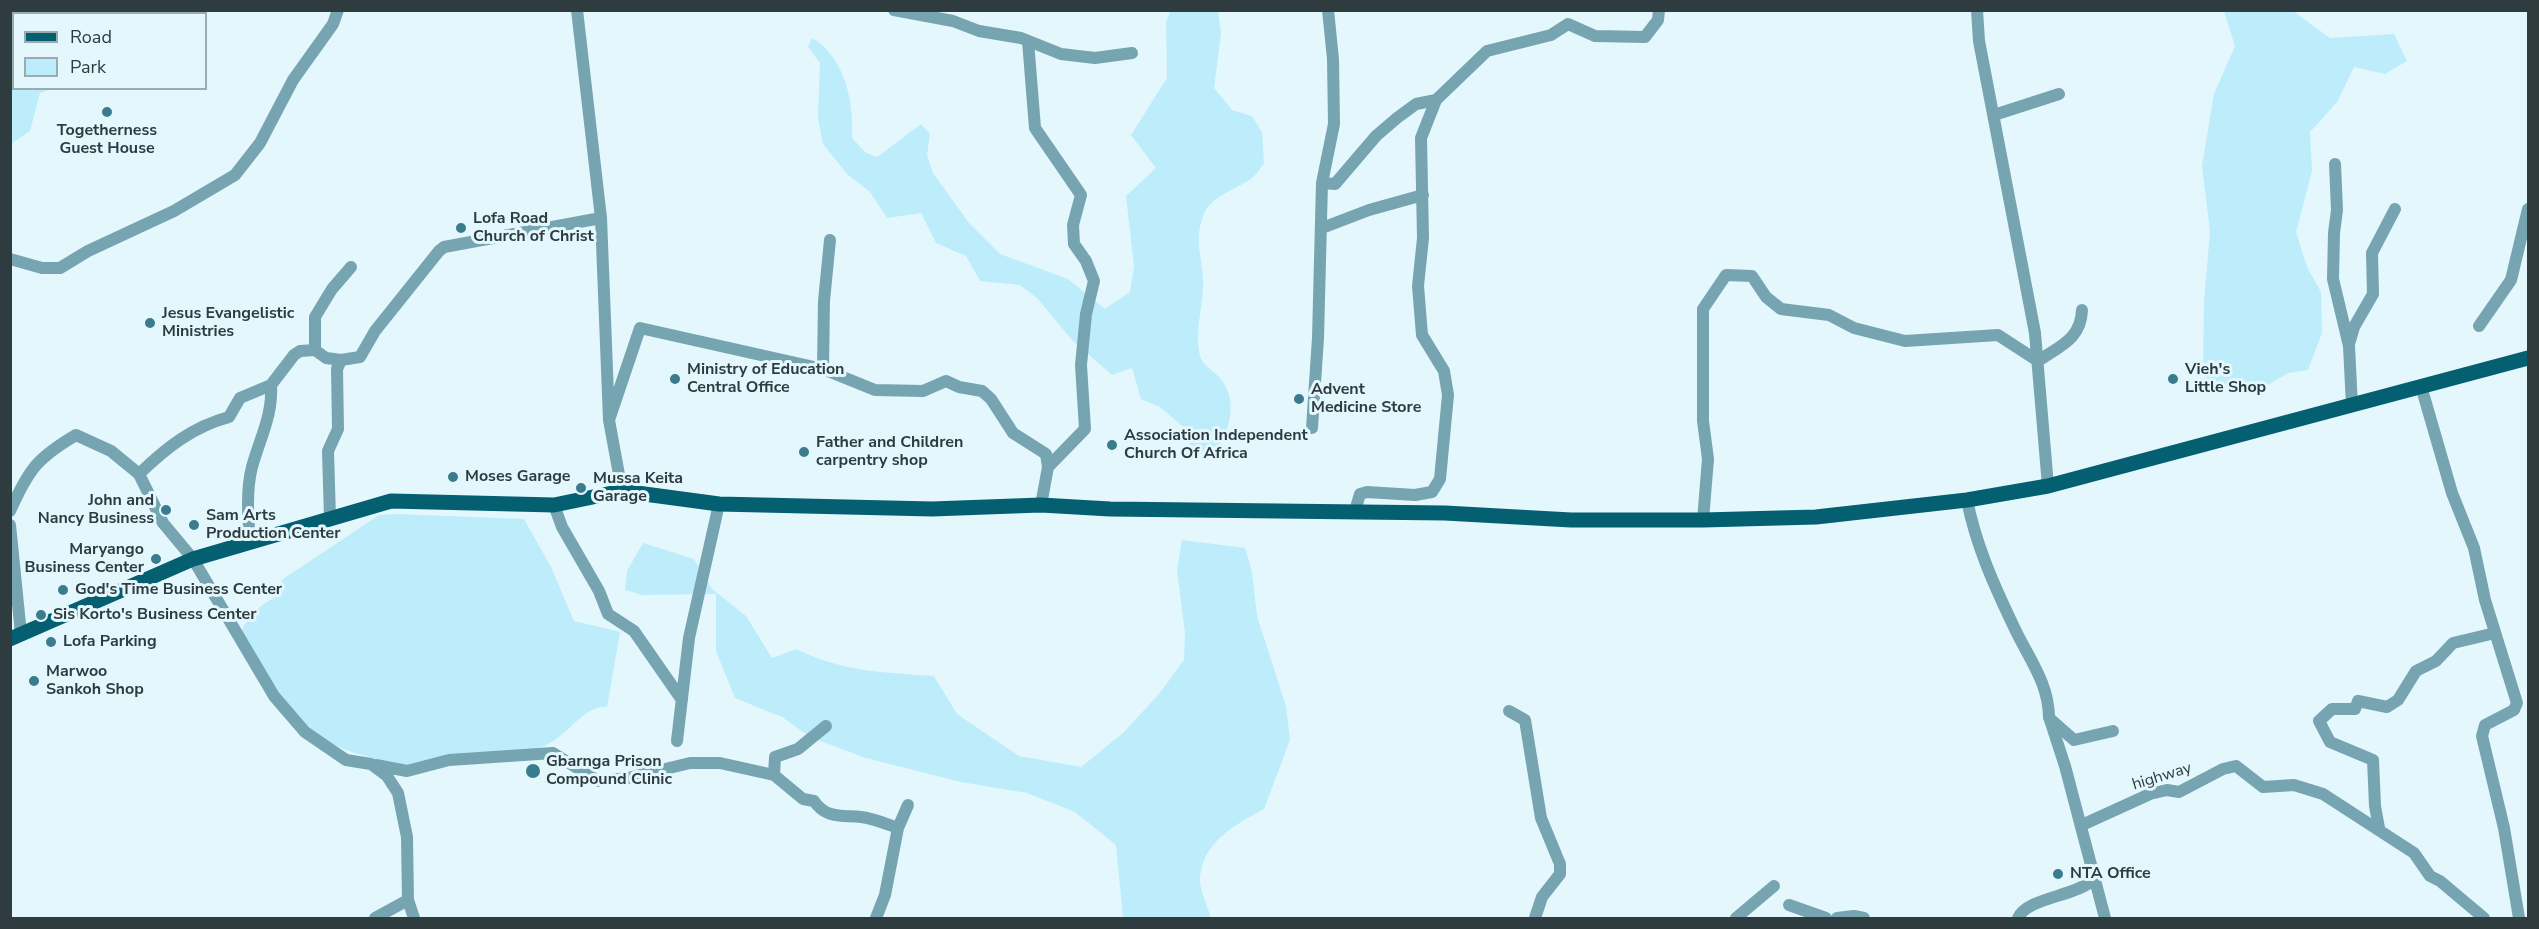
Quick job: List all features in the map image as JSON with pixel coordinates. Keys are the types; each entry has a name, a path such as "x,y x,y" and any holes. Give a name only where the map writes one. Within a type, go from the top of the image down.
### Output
{"main road":[{"path":"16,636 193,560 392,501 554,505 622,492 719,504 932,509 1041,505 1110,509 1355,511 1571,520 1816,517 1967,500 2048,486 2529,358"}],"street":[{"path":"10,259 42,268 60,267 88,251 174,212 235,175 260,143 293,80 333,24 338,10"},
{"path":"577,10 601,218 609,420 622,492"},
{"path":"894,10 953,21 979,31 1028,41 1061,54 1083,57 1132,53"},
{"path":"1312,428 1318,338 1322,183 1334,124 1333,59 1328,10"},
{"path":"1355,511 1360,494 1367,492 1415,495 1432,492 1440,479 1448,395 1444,371 1422,335 1418,286 1423,238 1421,138 1436,100 1487,51 1551,35 1568,24 1595,36 1645,37 1658,20 1659,10"},
{"path":"1977,10 1979,41 2036,333 2048,486"},
{"path":"1028,41 1035,128 1081,195 1073,225 1074,244 1086,261 1094,281 1086,314 1080,365 1084,429 1048,467"},
{"path":"1994,115 2060,94"},
{"path":"1322,183 1335,184 1376,136 1416,104 1436,100"},
{"path":"2335,164 2337,210 2332,261 2349,346 2352,406"},
{"path":"1322,228 1368,210 1423,195"},
{"path":"2349,346 2354,327 2373,294 2372,253 2395,209"},
{"path":"2479,326 2511,280 2529,209"},
{"path":"139,474 171,444 213,422 229,417 240,398 271,385 294,355 300,351 315,350 326,358 341,360 360,357 375,331 444,248 601,218"},
{"path":"823,369 824,300 830,240"},
{"path":"315,350 315,316 351,267"},
{"path":"1703,520 1708,459 1702,421 1703,309 1726,275 1752,276 1766,297 1781,309 1829,315 1854,328 1905,341 1998,335 2038,361"},
{"path":"2038,361 2072,337 2081,326 2082,310"},
{"path":"609,420 640,328 823,369 875,390 923,391 946,381 959,387 982,391 992,399 1013,433 1046,454 1048,467 1041,505"},
{"path":"330,518 328,451 338,429 337,369 341,360"},
{"path":"250,542 249,487 252,468 272,403 271,385"},
{"path":"2421,386 2452,493 2474,548 2478,576 2517,703 2514,710 2486,725 2482,736 2504,828 2519,918"},
{"path":"10,511 25,477 45,453 76,435 111,451 139,474 163,524 193,560 274,696 305,732 346,760 407,771 449,760 553,753 598,781 628,778 690,763 720,763 774,775 803,799 814,801 820,811 842,818 862,817 898,828"},
{"path":"1967,500 1973,534 1984,565 2014,627 2037,666 2049,706 2049,718 2082,825 2105,918"},
{"path":"677,741 689,638 719,504"},
{"path":"554,505 562,527 599,591 608,614 634,631 682,700"},
{"path":"10,525 16,636"},
{"path":"2379,828 2375,807 2373,760 2330,742 2319,721 2332,709 2355,709 2358,701 2387,707 2398,700 2416,671 2436,661 2453,643 2495,633"},
{"path":"1509,711 1525,720 1541,818 1560,864 1560,874 1542,897 1534,918"},
{"path":"2049,718 2074,740 2113,731"},
{"path":"774,775 775,757 798,749 826,726"},
{"path":"371,764 387,776 398,793 407,837 408,900 414,918"},
{"name":"highway","path":"2082,825 2150,794 2168,790 2179,792 2223,769 2236,766 2263,787 2294,785 2323,794 2365,822 2379,828 2414,853 2430,876 2440,881 2484,918"},
{"path":"876,918 885,895 898,828 908,805"},
{"path":"2017,918 2031,906 2088,885 2095,878"},
{"path":"1736,918 1774,886"},
{"path":"375,918 408,900"},
{"path":"1789,905 1826,918"},
{"path":"1837,918 1854,916 1864,918"}],"green space":[{"path":"11,10 164,10 163,12 12,12 12,90 48,90 40,93 30,131 11,144"},
{"path":"1170,11 1218,11 1221,33 1214,88 1232,110 1252,116 1262,132 1264,163 1252,178 1212,203 1200,225 1199,248 1203,279 1198,346 1201,359 1221,379 1226,388 1231,408 1228,428 1214,455 1198,454 1190,448 1188,431 1160,407 1141,399 1132,368 1112,375 1072,340 1037,298 1020,285 980,281 966,256 936,243 921,213 887,218 870,192 848,175 823,144 818,118 820,63 808,47 812,38 823,46 840,68 849,96 852,138 866,153 877,157 921,124 930,134 927,155 933,173 969,223 1000,254 1068,279 1105,309 1130,292 1134,266 1126,196 1156,168 1131,135 1167,78 1166,23"},
{"path":"2224,11 2293,11 2330,38 2394,34 2407,61 2385,74 2354,67 2337,102 2310,132 2312,171 2296,232 2307,267 2321,292 2322,333 2308,370 2288,373 2251,395 2216,386 2203,375 2204,301 2210,232 2202,166 2214,94 2235,46"},
{"path":"379,515 524,519 551,567 574,621 620,632 607,707 599,707 591,711 544,746 504,756 424,767 404,765 355,753 332,743 296,717 267,682 239,638 245,624 257,609 276,597 283,579"},
{"path":"1182,540 1245,548 1252,572 1257,616 1286,706 1290,740 1264,809 1242,821 1222,836 1207,854 1202,865 1200,882 1211,918 1123,918 1116,845 1075,812 1027,793 961,782 866,758 810,737 782,717 735,698 716,651 716,594 642,595 625,590 627,571 643,543 694,559 712,589 746,616 772,658 797,649 829,662 864,670 934,676 957,714 1019,756 1081,767 1123,733 1159,694 1184,660 1185,633 1177,570"}],"place":[{"name":"Togetherness Guest House","path":"107,112"},
{"name":"Lofa Road Church of Christ","path":"461,228"},
{"name":"Jesus Evangelistic Ministries","path":"150,323"},
{"name":"Ministry of Education Central Office","path":"675,379"},
{"name":"Vieh's Little Shop","path":"2173,379"},
{"name":"Advent Medicine Store","path":"1299,399"},
{"name":"Association Independent Church Of Africa","path":"1112,445"},
{"name":"Father and Children carpentry shop","path":"804,452"},
{"name":"Moses Garage","path":"453,477"},
{"name":"Mussa Keita Garage","path":"581,488"},
{"name":"John and Nancy Business","path":"166,510"},
{"name":"Sam Arts Production Center","path":"194,525"},
{"name":"Maryango Business Center","path":"156,559"},
{"name":"God's Time Business Center","path":"63,590"},
{"name":"Sis Korto's Business Center","path":"41,615"},
{"name":"Lofa Parking","path":"51,642"},
{"name":"Marwoo Sankoh Shop","path":"34,681"},
{"name":"Gbarnga Prison Compound Clinic","path":"533,771"},
{"name":"NTA Office","path":"2058,874"}]}
